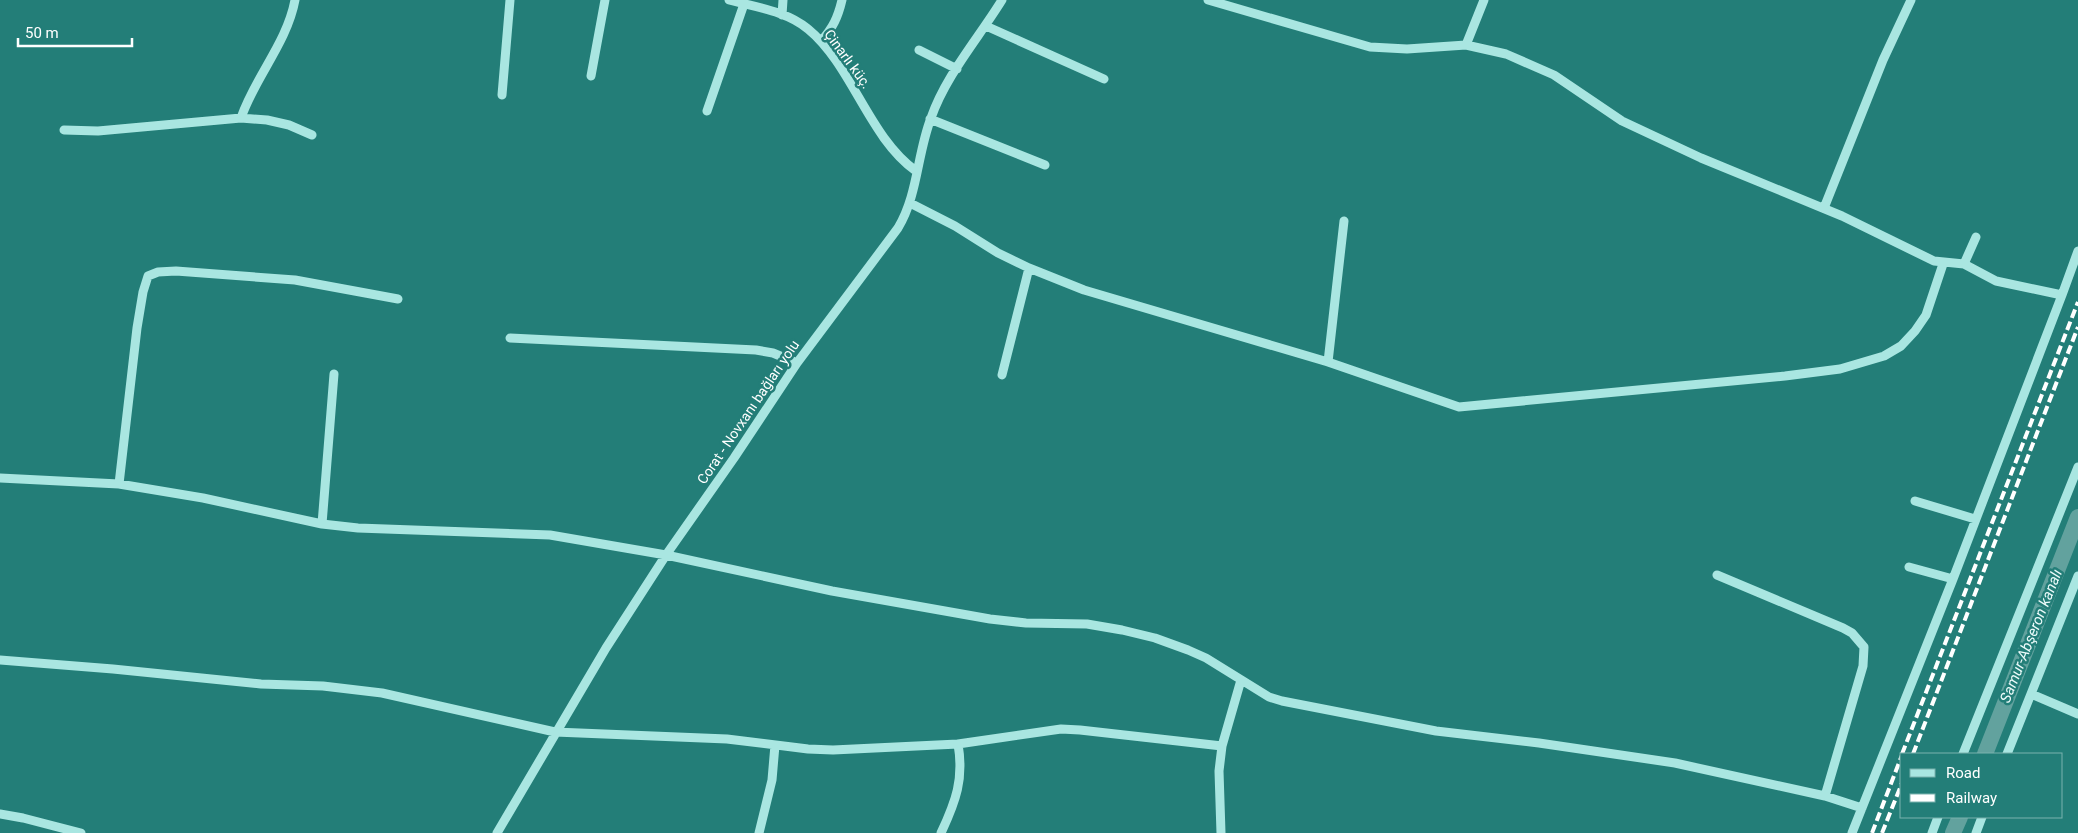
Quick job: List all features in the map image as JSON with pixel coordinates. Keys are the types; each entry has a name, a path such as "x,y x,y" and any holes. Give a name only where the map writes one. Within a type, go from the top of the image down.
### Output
{"street":[{"path":"241,118 246,102 285,30 295,0"},
{"path":"502,95 510,0"},
{"path":"591,76 605,0"},
{"name":"Çinarlı küç.","path":"729,0 782,15 808,28 821,41 897,155 916,171"},
{"path":"782,15 783,0"},
{"path":"821,41 830,32 838,17 842,0"},
{"name":"Corat - Novxanı bağları yolu","path":"497,833 606,648 666,555 734,458 797,363 905,217 910,203 920,152 930,119 945,88 1002,0"},
{"path":"1208,0 1370,47 1407,49 1466,45 1506,54 1533,64 1554,75 1622,121 1701,158 1824,208 1934,261 1943,264 1956,262 1964,264 1996,281 2062,295"},
{"path":"1466,45 1484,0"},
{"path":"1824,208 1883,60 1911,0"},
{"path":"707,112 744,4"},
{"path":"986,26 1104,79"},
{"path":"919,50 957,69"},
{"path":"64,130 98,131 241,118 267,120 289,125 312,135"},
{"path":"930,119 1044,165"},
{"path":"910,203 955,226 998,253 1084,290 1328,362 1459,407 1775,377 1840,369 1884,356 1901,346 1916,331 1926,314 1943,264"},
{"path":"1328,362 1344,222"},
{"path":"1964,264 1976,237"},
{"path":"1852,833 1953,579 2078,252"},
{"path":"1002,376 1030,268"},
{"path":"119,484 139,319 143,292 148,276 158,272 176,271 295,280 398,298"},
{"path":"510,338 756,350 773,353 797,363"},
{"path":"322,524 334,374"},
{"path":"1963,753 2078,467"},
{"path":"0,478 119,484 203,498 322,524 358,528 550,536 666,555 832,591 990,619 1087,624 1122,630 1155,638 1188,650 1206,658 1269,697 1282,701 1391,724 1676,763 1825,796 1862,808"},
{"path":"1915,501 1975,519"},
{"path":"1909,567 1953,579"},
{"path":"1717,575 1843,628 1852,633 1864,648 1863,666 1825,796"},
{"path":"2007,753 2078,576"},
{"path":"0,660 261,684 323,686 382,693 555,732 727,739 833,750 958,744 1061,729 1222,746"},
{"path":"1221,833 1219,772 1222,746 1241,680"},
{"path":"2031,694 2078,714"},
{"path":"941,833 958,790 961,761 958,744"},
{"path":"759,833 772,780 775,745"},
{"path":"0,814 82,833"},
{"path":"1932,833 1938,818"},
{"path":"1976,833 1982,818"}],"waterway":[{"name":"Samur-Abşeron kanalı","path":"1985,753 2078,517"},
{"name":"Samur-Abşeron kanalı","path":"1953,833 1960,818"}],"railway":[{"path":"1902,753 2078,302"},
{"path":"1913,753 2078,327"},
{"path":"1872,833 1900,760"},
{"path":"1882,833 1900,788"}]}
